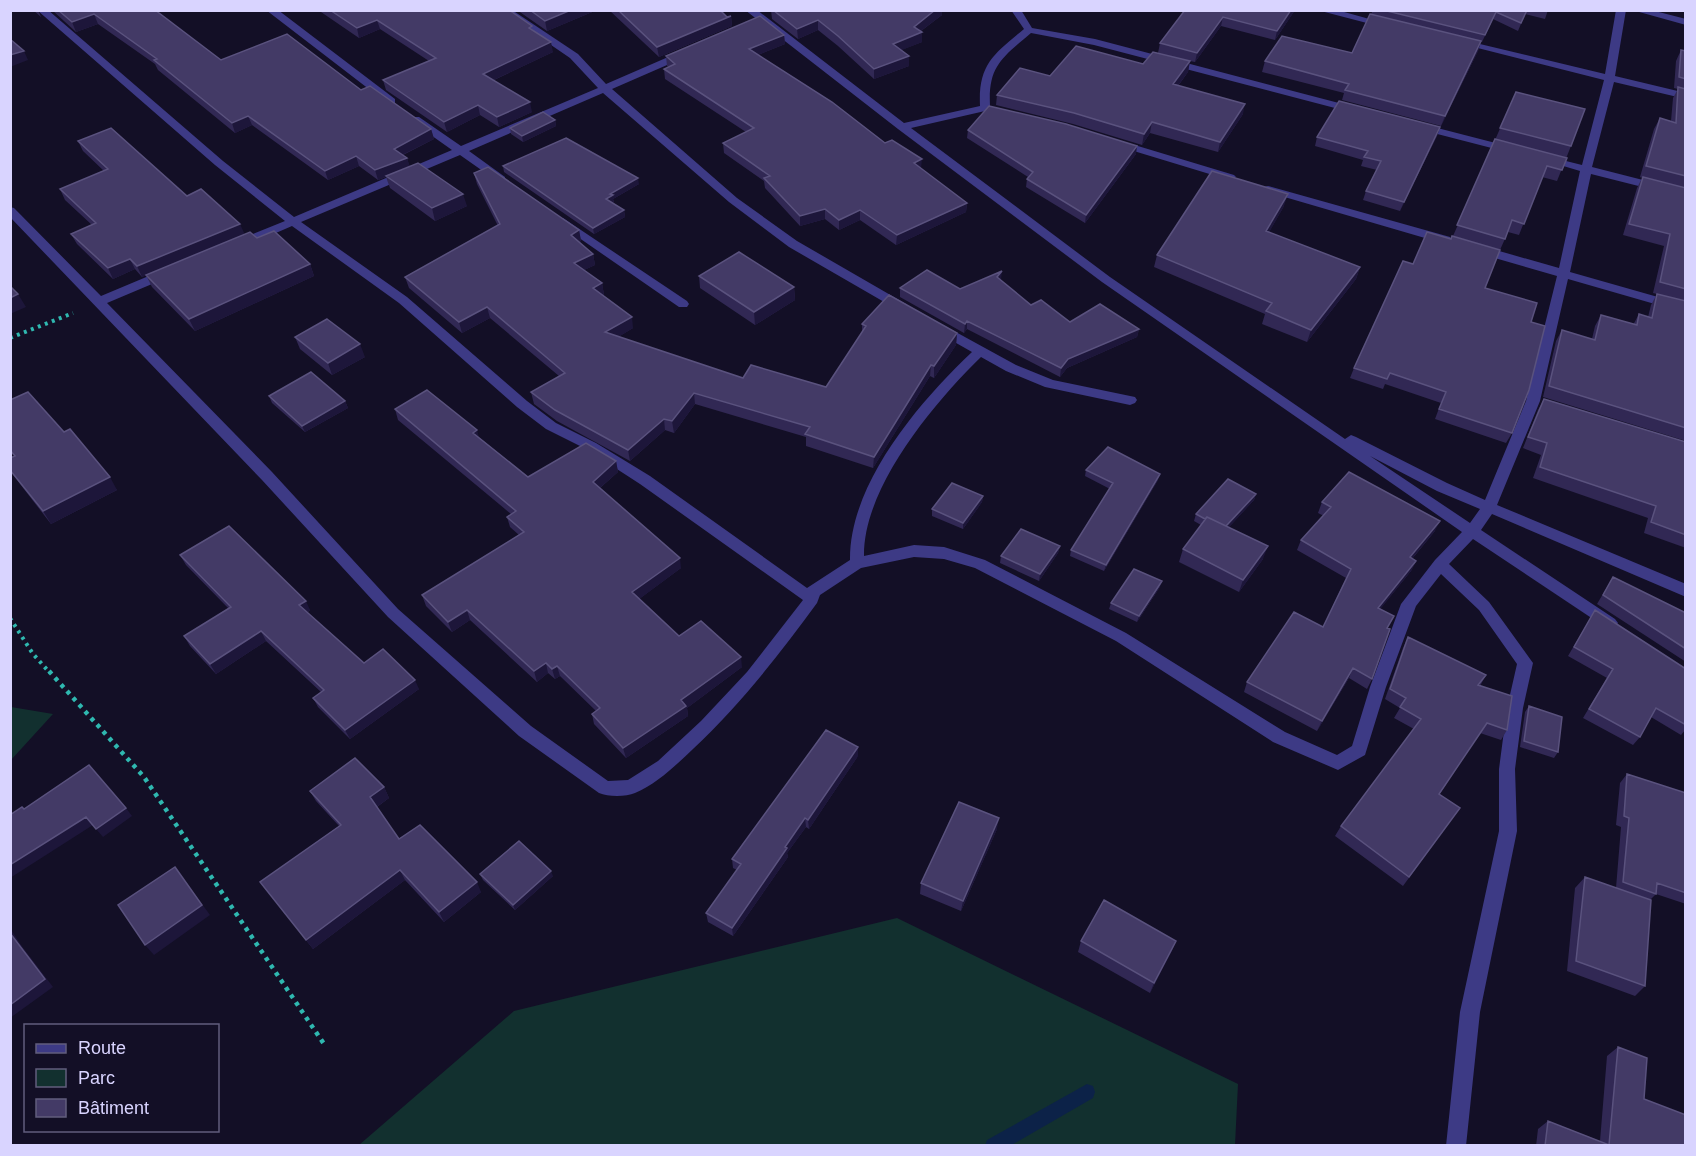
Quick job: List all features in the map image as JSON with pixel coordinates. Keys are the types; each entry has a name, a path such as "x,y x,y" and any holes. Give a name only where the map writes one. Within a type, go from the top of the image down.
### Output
{"street":[{"path":"42,10 219,163 293,222 402,300 522,404 551,426 591,446 645,480 812,599"},
{"path":"271,10 386,98 511,186"},
{"path":"505,10 574,56 603,87 733,200 784,238 912,312"},
{"path":"750,10 757,22 1156,315 1471,532 1624,633"},
{"path":"757,22 776,10"},
{"path":"1016,10 1029,30 1095,42 1361,112"},
{"path":"1322,10 1402,29"},
{"path":"10,210 267,476 393,613 525,731 605,788 631,788 664,766 707,726 753,677 812,599 812,592 857,563 914,551 944,554 980,564 1121,637 1279,737 1338,763 1359,750 1378,687 1409,604 1489,508 1539,403 1562,273 1597,120 1610,77 1621,10"},
{"path":"1637,10 1686,22"},
{"path":"985,108 983,86 987,68 1029,30"},
{"path":"1449,40 1686,96"},
{"path":"227,249 462,152 603,87 700,46"},
{"path":"902,127 985,108 1014,115"},
{"path":"1406,123 1686,195"},
{"path":"1101,138 1686,309"},
{"path":"549,212 682,303"},
{"path":"98,302 183,267"},
{"path":"931,324 1011,368 1050,384 1130,400"},
{"path":"857,563 858,532 878,484 928,403 980,351"},
{"path":"1306,417 1442,487 1686,591"},
{"path":"1440,564 1484,606 1525,663 1507,769 1508,831 1470,1012 1456,1146"}],"path":[{"path":"10,338 98,302"},
{"path":"10,618 33,654 144,777 324,1044"}],"green space":[{"path":"11,707 53,714 10,760"},
{"path":"897,918 1238,1084 1235,1145 359,1145 514,1011"}],"building":[{"path":"58,10 155,10 221,60 287,34 361,90 370,86 431,129 394,149 407,158 375,170 356,156 325,171 248,116 232,123 154,60 157,59 94,14 72,22"},
{"path":"330,10 509,10 532,26 529,28 551,42 483,74 530,102 497,117 478,105 444,122 383,80 436,58 377,20 357,28"},
{"path":"530,10 571,10 545,21"},
{"path":"618,10 720,10 727,17 731,16 657,47"},
{"path":"773,10 935,10 914,27 922,32 893,44 909,56 874,69 818,20 797,29"},
{"path":"1185,10 1291,10 1277,31 1223,17 1197,53 1160,43"},
{"path":"1383,10 1527,10 1521,23 1496,12 1485,35"},
{"path":"1370,14 1481,41 1445,116 1345,90 1349,84 1265,61 1282,36 1352,53"},
{"path":"760,16 784,35 749,49 832,102 885,143 892,140 922,159 914,163 967,203 897,235 860,210 839,220 825,209 800,216 764,178 770,176 723,143 754,128 664,69 675,64 666,56"},
{"path":"10,39 24,51 10,55"},
{"path":"1076,46 1143,64 1153,52 1190,61 1173,84 1245,104 1220,142 1152,122 1144,134 1074,113 997,95 1020,68 1050,76"},
{"path":"1681,50 1686,51 1686,79 1679,77"},
{"path":"1678,87 1686,89 1686,176 1646,166 1660,118 1676,123"},
{"path":"1516,92 1585,109 1571,146 1500,128"},
{"path":"1339,101 1440,127 1404,202 1366,191 1381,161 1364,157 1368,151 1317,137"},
{"path":"989,106 1066,124 1137,146 1086,215 1027,179 1033,172 968,130"},
{"path":"543,112 555,120 522,136 510,128"},
{"path":"111,128 187,196 201,189 240,224 137,266 130,259 108,268 71,234 96,223 60,189 108,169 78,141"},
{"path":"566,138 638,178 610,194 613,195 606,199 624,210 593,228 503,166"},
{"path":"1495,139 1567,158 1562,170 1547,166 1524,224 1512,220 1505,239 1457,225"},
{"path":"418,163 463,194 432,208 386,176"},
{"path":"488,167 579,230 571,235 593,254 574,263 602,283 593,288 632,317 605,332 743,378 751,365 826,387 866,326 862,324 889,295 957,333 934,366 931,365 874,457 805,434 810,427 694,393 672,421 664,419 628,450 555,410 531,392 565,373 487,307 459,322 405,277 500,224 474,173"},
{"path":"1212,171 1288,194 1266,231 1360,267 1311,330 1266,311 1272,303 1157,255"},
{"path":"1643,177 1686,188 1686,289 1660,282 1670,234 1629,224"},
{"path":"274,231 310,264 189,319 146,275 250,232 257,238"},
{"path":"1427,232 1451,239 1452,236 1500,250 1485,288 1537,303 1531,322 1545,326 1529,390 1512,433 1439,409 1446,392 1390,373 1387,379 1354,368 1403,261 1413,264"},
{"path":"739,252 794,287 754,312 699,276"},
{"path":"927,270 960,289 1002,271 997,277 1031,305 1041,300 1070,322 1100,304 1139,329 1068,359 1061,368 967,321 965,324 900,288"},
{"path":"10,286 18,294 10,298"},
{"path":"1657,294 1686,301 1686,428 1549,386 1562,330 1595,340 1601,315 1637,325 1639,314 1652,318"},
{"path":"327,319 360,344 328,363 295,337"},
{"path":"311,372 345,401 302,426 269,396"},
{"path":"427,390 477,430 473,433 528,477 586,443 616,461 593,482 680,558 632,592 679,636 701,621 741,657 681,700 686,706 623,748 592,714 600,708 557,666 552,669 546,663 534,671 467,610 448,622 422,595 524,532 507,517 516,511 395,409"},
{"path":"28,392 64,432 70,429 110,477 43,511 10,470 10,458 15,456 10,450 10,400"},
{"path":"1544,399 1686,442 1686,535 1651,522 1656,506 1540,467 1547,443 1528,437"},
{"path":"1108,447 1160,474 1106,565 1071,550 1113,483 1086,470"},
{"path":"1349,472 1440,521 1410,557 1416,561 1378,608 1394,616 1387,628 1390,629 1372,679 1353,668 1322,721 1247,682 1294,612 1323,627 1351,569 1301,540 1331,507 1322,502"},
{"path":"1228,479 1256,494 1226,526 1196,514"},
{"path":"952,483 983,496 963,523 932,509"},
{"path":"1207,517 1268,546 1243,580 1183,549"},
{"path":"229,526 306,601 299,605 364,663 383,649 415,680 345,730 313,698 324,690 261,631 210,664 184,636 231,607 180,555"},
{"path":"1021,529 1060,546 1040,574 1001,556"},
{"path":"1134,569 1162,581 1139,616 1111,603"},
{"path":"1613,577 1686,613 1686,649 1603,595"},
{"path":"1595,610 1686,669 1686,725 1656,708 1640,737 1589,709 1613,669 1574,647"},
{"path":"1408,637 1486,675 1478,685 1512,696 1507,730 1487,723 1439,794 1460,808 1409,877 1341,826 1421,719 1400,707 1406,698 1390,689"},
{"path":"1529,706 1562,717 1558,752 1524,741"},
{"path":"826,730 858,747 808,820 805,818 732,928 706,913 741,864 732,859"},
{"path":"355,758 384,787 370,797 399,839 420,825 477,882 439,912 400,870 306,940 260,882 341,825 310,791"},
{"path":"89,765 126,808 96,829 86,817 10,865 10,815 22,807 24,809"},
{"path":"1627,774 1686,793 1686,893 1657,883 1656,894 1623,882 1629,818 1624,816"},
{"path":"959,802 999,818 963,901 921,883"},
{"path":"519,841 551,871 513,905 480,874"},
{"path":"175,867 202,905 145,945 118,905"},
{"path":"1585,877 1651,900 1645,986 1576,961"},
{"path":"1104,900 1176,941 1154,983 1081,941"},
{"path":"10,933 45,979 10,1005"},
{"path":"1618,1047 1647,1058 1644,1099 1686,1115 1686,1146 1545,1146 1548,1121 1609,1145"}],"waterway":[{"path":"993,1146 1087,1092"}]}
